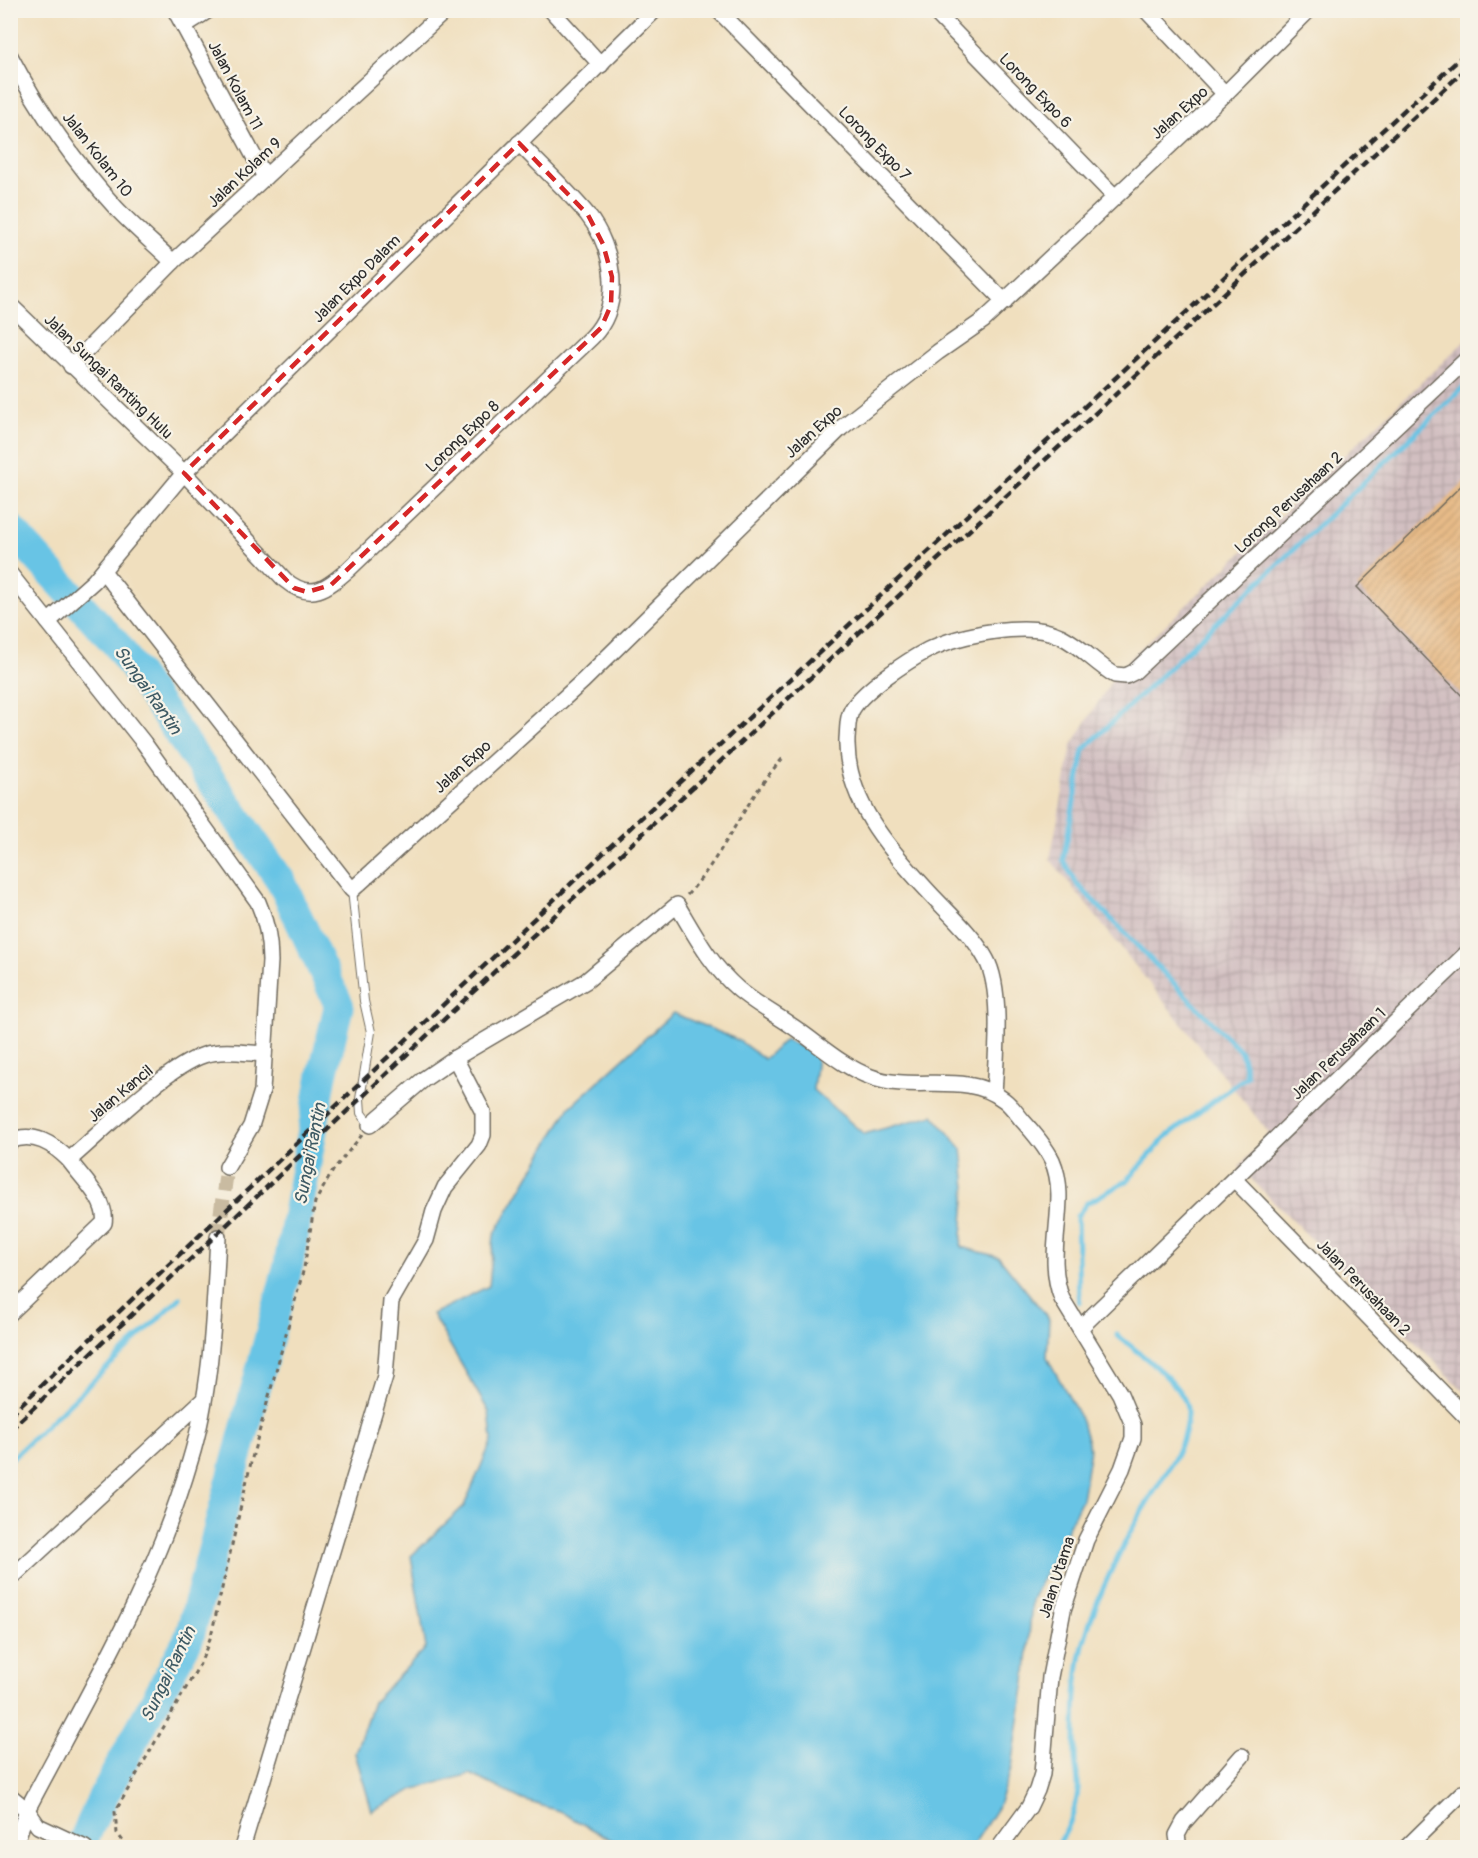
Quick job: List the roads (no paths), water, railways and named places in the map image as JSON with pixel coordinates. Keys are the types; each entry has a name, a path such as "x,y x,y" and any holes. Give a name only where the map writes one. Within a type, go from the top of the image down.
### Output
{"street":[{"name":"Jalan Kolam 11","path":"175,10 265,177"},
{"path":"184,26 209,10"},
{"name":"Jalan Kolam 9","path":"71,366 173,262 446,10"},
{"path":"550,10 601,65"},
{"name":"Jalan Expo Dalam","path":"48,622 99,576 184,473 655,10"},
{"name":"Lorong Expo 7","path":"718,10 1005,302"},
{"name":"Lorong Expo 6","path":"933,10 1114,196"},
{"path":"1146,10 1225,94"},
{"name":"Jalan Expo","path":"352,890 583,681 841,428 1005,302 1114,196 1225,94 1309,10"},
{"name":"Jalan Kolam 10","path":"10,56 46,118 89,175 117,209 173,262"},
{"name":"Lorong Expo 8","path":"184,473 294,588 307,592 319,591 350,569 592,337 607,318 613,293 612,277 603,244 588,215 519,143"},
{"name":"Jalan Sungai Ranting Hulu","path":"10,305 184,473"},
{"name":"Lorong Perusahaan 2","path":"994,1093 996,1023 994,990 987,960 968,934 910,872 861,804 850,774 847,744 851,710 860,699 918,655 975,635 1030,630 1048,631 1061,636 1116,675 1126,676 1134,672 1467,358"},
{"path":"10,574 144,743 258,902 266,918 270,940 262,1090 255,1116 227,1167"},
{"path":"99,576 352,890"},
{"path":"370,1125 424,1079 455,1058 586,981 677,905 710,958 731,982 845,1064 888,1083 966,1085 994,1093"},
{"name":"Jalan Perusahaan 1","path":"1080,1328 1467,952"},
{"name":"Jalan Kancil","path":"69,1160 158,1084 187,1063 205,1054 264,1054"},
{"path":"242,1848 385,1376 391,1301 426,1240 434,1211 445,1187 479,1145 483,1135 483,1112 455,1058"},
{"name":"Jalan Utama","path":"994,1093 1005,1100 1027,1125 1052,1159 1059,1188 1053,1268 1062,1299 1129,1412 1133,1438 1122,1468 1086,1540 1063,1610 1050,1677 1042,1774 1037,1790 1029,1807 999,1848"},
{"path":"10,1141 29,1137 55,1145 99,1201 105,1216 104,1223 10,1313"},
{"name":"Jalan Perusahaan 2","path":"1234,1179 1467,1419"},
{"path":"14,1848 27,1810 140,1593 158,1552 191,1460 203,1400 213,1321 218,1237"},
{"path":"10,1579 203,1400"},
{"path":"1179,1848 1177,1835 1184,1822 1242,1756"},
{"path":"1406,1848 1462,1793"},
{"path":"10,1796 27,1810 38,1826 85,1848"}],"lane":[{"path":"352,890 364,1001 371,1032 360,1099 361,1113 370,1125"}],"water":[{"path":"673,1013 738,1040 764,1059 786,1039 817,1056 813,1090 864,1134 933,1115 962,1149 966,1188 961,1247 999,1257 1049,1319 1047,1357 1081,1419 1090,1449 1082,1499 1032,1600 1026,1674 1012,1767 997,1808 972,1847 624,1847 559,1811 523,1800 470,1774 415,1789 372,1811 355,1753 373,1702 426,1648 411,1556 464,1506 492,1440 489,1412 432,1314 489,1286 494,1235 569,1108"}],"waterway":[{"path":"1079,1302 1077,1216 1087,1203 1127,1181 1166,1137 1247,1076 1241,1052 1077,884 1063,860 1084,749 1468,383"},
{"name":"Sungai Rantin","path":"10,528 117,645 281,881 339,1005 322,1077 288,1267 189,1638 101,1801 80,1848"},
{"path":"10,1460 180,1298"},
{"path":"1054,1848 1067,1829 1077,1797 1075,1715 1080,1659 1088,1628 1115,1563 1139,1516 1177,1452 1186,1423 1187,1409 1178,1390 1158,1369 1117,1335"}],"tunnel":[{"path":"218,1237 227,1167"}],"railway":[{"path":"10,1415 615,842 1468,51"},
{"path":"10,1430 511,956 1468,67"}]}
